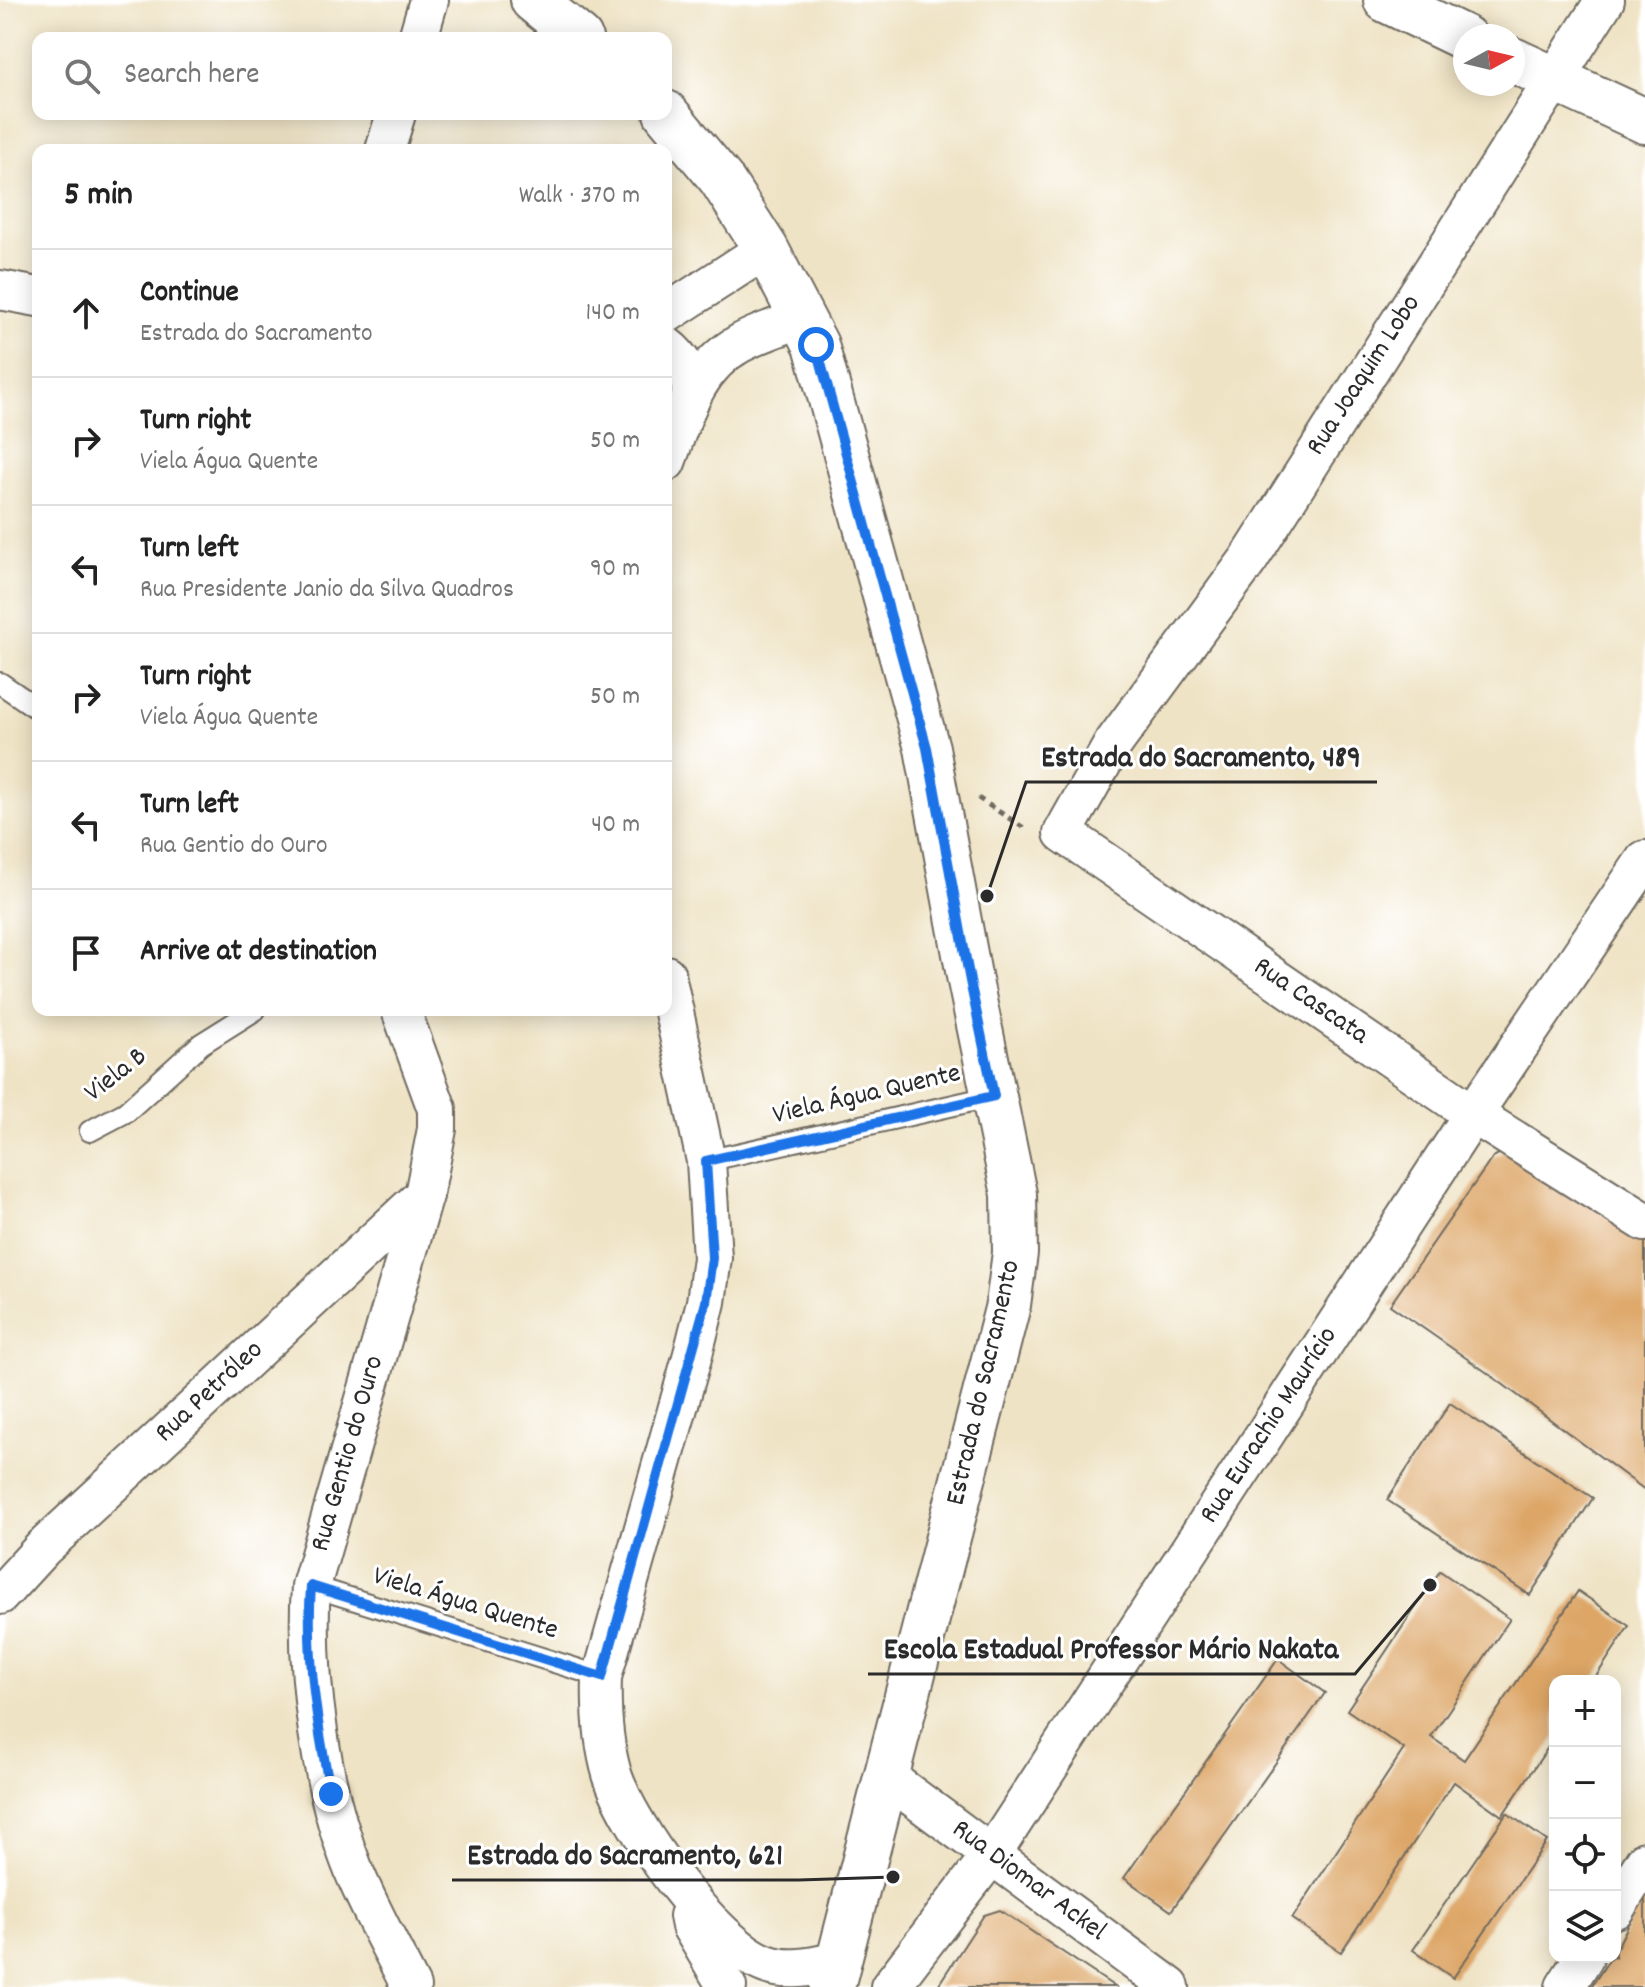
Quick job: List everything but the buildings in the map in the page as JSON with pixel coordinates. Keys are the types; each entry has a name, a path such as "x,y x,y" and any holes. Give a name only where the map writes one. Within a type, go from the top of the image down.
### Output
{"street":[{"path":"420,32 429,0"},
{"path":"533,0 573,32"},
{"path":"1386,0 1453,32"},
{"name":"Rua Joaquim Lobo","path":"1063,833 1113,744 1249,559 1605,0"},
{"path":"1525,66 1645,121"},
{"path":"387,144 394,120"},
{"name":"Estrada do Sacramento","path":"672,120 721,179 766,249 816,345 927,748 1014,1194 1015,1253 1008,1305 835,1974"},
{"path":"672,310 766,249"},
{"path":"0,290 32,296"},
{"path":"672,446 691,394 703,374 739,344 802,318"},
{"path":"672,353 692,382 691,394"},
{"name":"Rua Cascata","path":"1063,833 1473,1114 1645,1222"},
{"name":"Rua Eurachio Maurício","path":"890,1987 992,1854 1473,1114 1645,860"},
{"path":"672,1003 706,1161 712,1258 706,1302 602,1677 601,1702 612,1774 631,1816 685,1894 739,1951 767,1965 835,1974"},
{"name":"Rua Gentio do Ouro","path":"403,1016 437,1109 437,1129 424,1195 311,1586 308,1627 315,1712 331,1794 353,1870 411,1987"},
{"name":"Rua Petróleo","path":"0,1595 43,1548 424,1195"},
{"name":"Rua Diomar Ackel","path":"885,1776 1170,1987"},
{"path":"1621,1899 1645,1861"},
{"path":"685,1894 691,1926 727,1987"},
{"path":"1565,1987 1580,1963"}],"lane":[{"path":"0,683 32,705"},
{"name":"Viela B","path":"90,1131 126,1112 201,1044 245,1016"},
{"name":"Viela Água Quente","path":"706,1161 994,1096"},
{"name":"Viela Água Quente","path":"311,1586 602,1677"}],"path":[{"path":"973,794 1034,835 1063,833"}],"place":[{"name":"Estrada do Sacramento, 489","path":"987,896"},
{"name":"Escola Estadual Professor Mário Nakata","path":"1430,1585"},
{"name":"Estrada do Sacramento, 621","path":"893,1877"}],"route":[{"path":"331,1794 315,1712 308,1627 311,1586 602,1677 706,1302 712,1258 706,1161 994,1096 927,748 816,345"}]}
